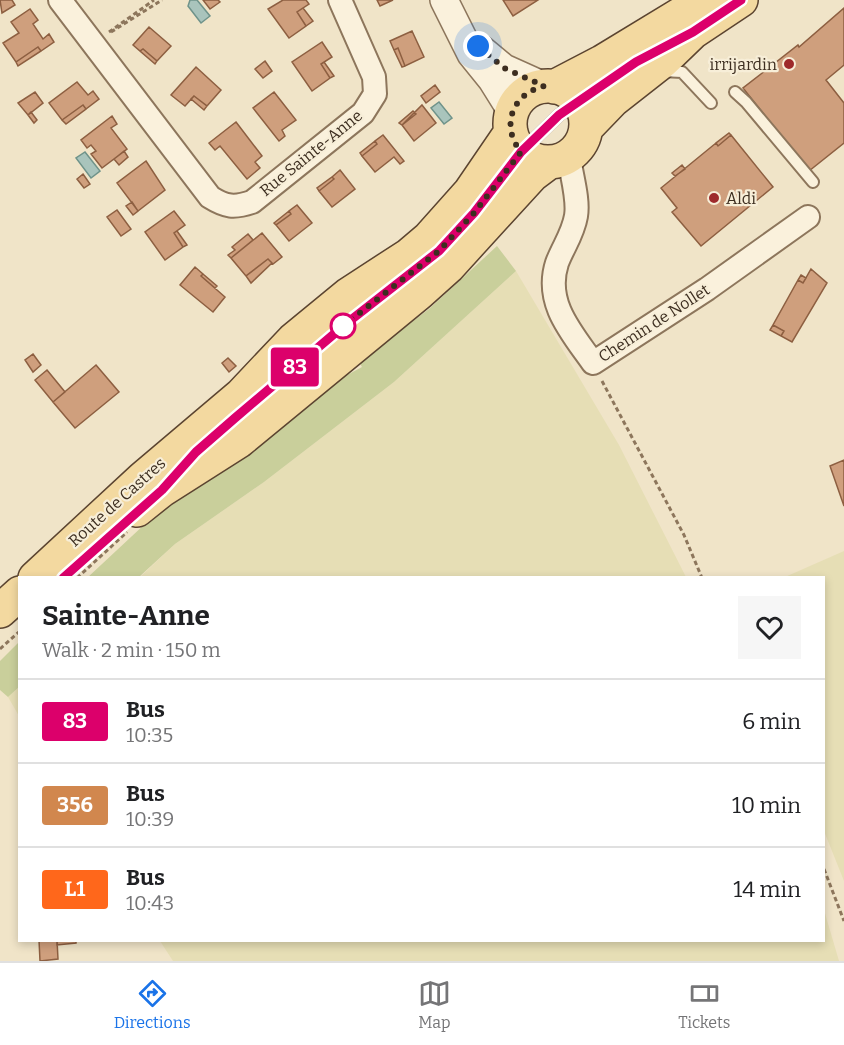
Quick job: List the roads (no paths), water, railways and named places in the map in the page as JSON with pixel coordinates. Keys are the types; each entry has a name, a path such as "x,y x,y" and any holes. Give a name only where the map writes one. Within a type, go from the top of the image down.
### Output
{"main road":[{"path":"566,100 602,62 704,0"},
{"path":"566,100 580,144 532,143 521,97 613,100 644,62 683,33 741,0"},
{"name":"Route de Castres","path":"65,576 176,471 239,441 448,267 532,175 532,143"},
{"name":"Route de Castres","path":"38,576 142,478 241,395 293,340 349,294 409,255 429,238 470,192 532,143"},
{"path":"0,611 18,595"},
{"path":"0,637 18,620"}],"street":[{"name":"Rue Sainte-Anne","path":"60,0 210,197 224,206 238,207 252,202 363,113 375,94 374,77 340,0"},
{"path":"444,0 471,54 492,80 532,143"},
{"path":"461,32 504,68 566,100"},
{"name":"Chemin de Nollet","path":"532,143 577,214 570,240 558,263 553,283 560,315 593,363 707,289 808,217"}],"lane":[{"path":"683,33 723,0"},
{"path":"644,62 682,72 711,103"},
{"path":"735,92 747,102 813,182"},
{"path":"252,404 347,323 439,251 532,143"},
{"path":"51,576 152,483 176,471"},
{"path":"0,624 18,607"}],"water":[{"path":"190,0 197,0 210,16 201,23 188,6"},
{"path":"439,102 452,118 444,124 431,108"},
{"path":"85,152 100,171 91,178 76,158"}],"place":[{"name":"irrijardin","path":"789,64"},
{"name":"Aldi","path":"714,198"}]}
